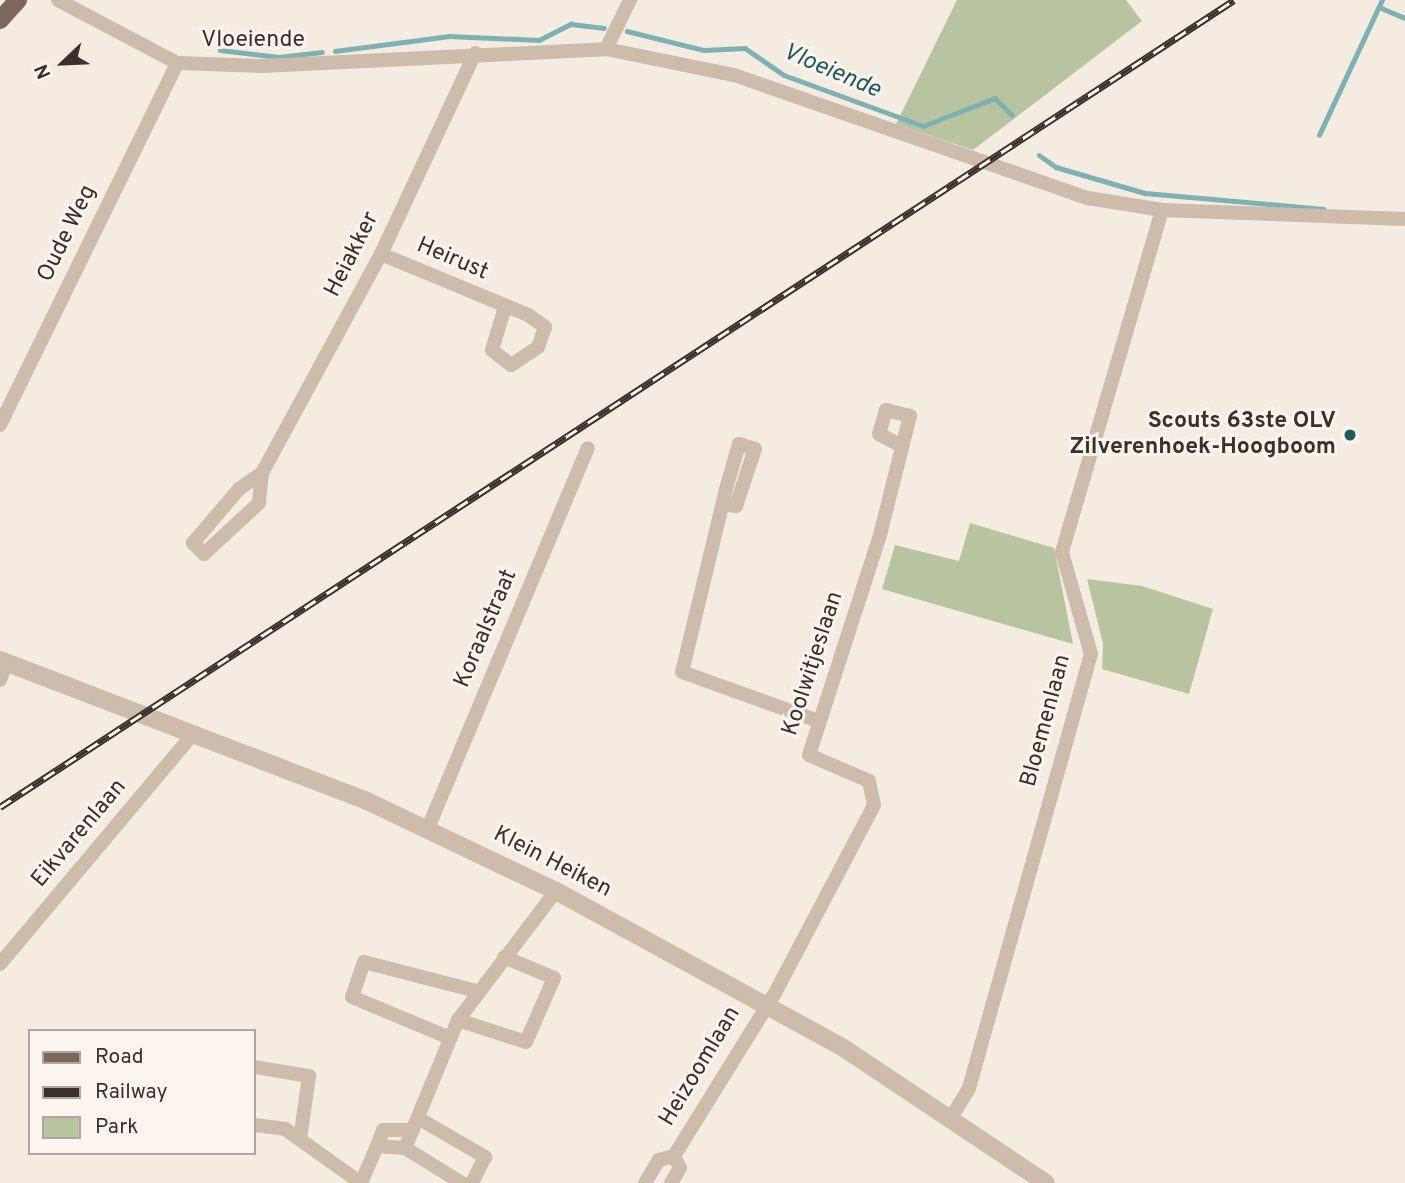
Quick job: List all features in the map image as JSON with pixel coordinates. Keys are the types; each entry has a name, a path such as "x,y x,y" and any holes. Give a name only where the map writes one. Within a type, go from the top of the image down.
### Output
{"main road":[{"path":"0,20 18,0"}],"street":[{"name":"Vloeiende","path":"58,0 177,63 262,66 475,53 606,49 734,75 1088,198 1162,210 1405,219"},
{"path":"606,49 630,0"},
{"name":"Heiakker","path":"262,473 259,503 204,554 193,543 200,532 262,473 381,254 475,53"},
{"name":"Oude Weg","path":"0,425 177,63"},
{"name":"Bloemenlaan","path":"950,1119 969,1088 1091,654 1062,552 1162,210"},
{"name":"Heirust","path":"381,254 505,307"},
{"name":"Koolwitjeslaan","path":"767,1002 874,805 869,781 809,755 902,446"},
{"name":"Koraalstraat","path":"428,828 588,448"},
{"path":"723,504 682,672 818,721"},
{"name":"Klein Heiken","path":"2,668 193,734 428,828 556,891 767,1002 1046,1183"},
{"name":"Eikvarenlaan","path":"0,964 193,734"},
{"path":"405,1148 458,1020 477,991 556,891"},
{"path":"458,1020 526,1042 554,978 504,957"},
{"path":"450,1038 352,997 364,962 477,991"},
{"name":"Heizoomlaan","path":"645,1183 659,1160 674,1156 767,1002"},
{"path":"256,1067 309,1076 300,1139"},
{"path":"256,1125 285,1129 361,1183 383,1129 415,1124 485,1157 472,1183"},
{"path":"377,1146 405,1148 462,1183"},
{"name":"Heizoomlaan","path":"671,1183 680,1168 674,1156"}],"green space":[{"path":"957,0 1126,0 1142,21 973,150 896,124"},
{"path":"970,523 1054,548 1073,644 882,589 895,545 959,561"},
{"path":"1087,579 1142,586 1213,609 1189,694 1102,669 1103,644"}],"waterway":[{"path":"1319,135 1382,0"},
{"path":"1379,7 1405,18"},
{"name":"Vloeiende","path":"335,51 449,36 539,40 571,24 604,28"},
{"name":"Vloeiende","path":"627,31 704,50 745,48 784,75 923,126 995,98 1012,115"},
{"name":"Vloeiende","path":"220,50 279,57 322,52"},
{"name":"Vloeiende","path":"1039,155 1056,167 1145,193 1323,209"}],"railway":[{"path":"0,807 1234,0"}],"place":[{"name":"Scouts 63ste OLV Zilverenhoek-Hoogboom","path":"1350,435"}]}
